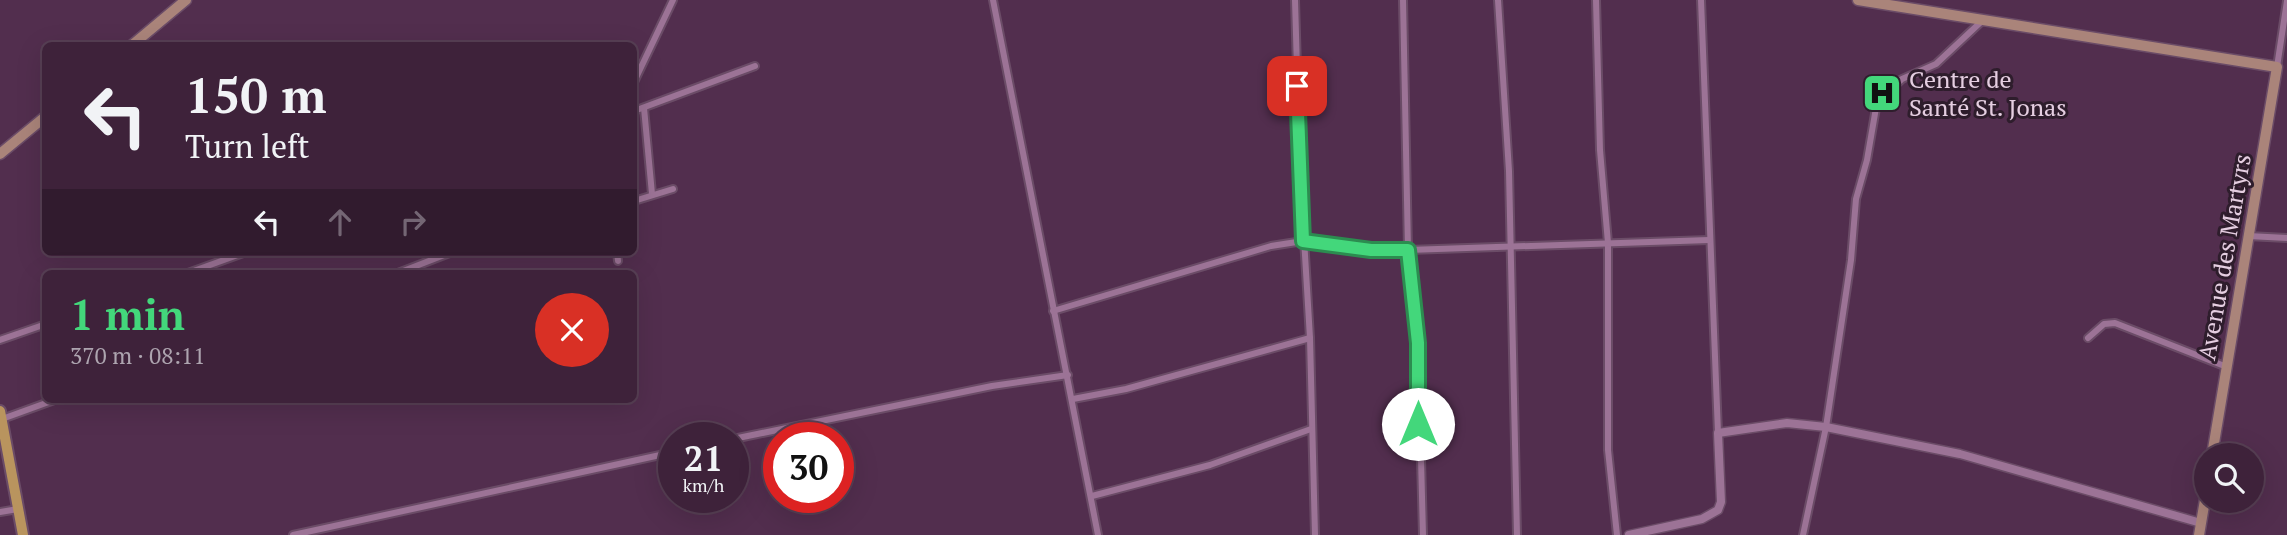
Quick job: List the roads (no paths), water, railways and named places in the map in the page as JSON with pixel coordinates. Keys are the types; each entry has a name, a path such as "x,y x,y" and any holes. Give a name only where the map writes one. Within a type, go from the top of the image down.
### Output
{"main road":[{"path":"136,42 186,0"},
{"path":"1858,0 2282,67"},
{"name":"Avenue des Martyrs","path":"2214,443 2248,236 2282,67"},
{"path":"0,153 42,119"},
{"path":"1,415 23,535"},
{"path":"2199,535 2203,513"}],"street":[{"path":"637,76 673,0"},
{"path":"993,0 1098,535"},
{"path":"1295,0 1303,241 1310,338 1312,534"},
{"path":"1403,0 1408,250 1418,343 1423,535"},
{"path":"1498,0 1509,172 1508,245 1517,535"},
{"path":"1596,0 1600,150 1608,243 1608,450 1617,535"},
{"path":"1629,535 1648,533 1702,519 1718,510 1721,502 1701,0"},
{"path":"2282,67 2287,1"},
{"path":"1803,535 1826,427 1851,260 1856,199 1867,160 1877,102 1902,79 1936,64 1984,19"},
{"path":"637,110 755,66"},
{"path":"644,108 652,194"},
{"path":"637,200 673,190"},
{"path":"2248,236 2287,238"},
{"path":"1053,311 1271,246 1303,241 1371,250 1408,250 1709,240"},
{"path":"196,270 235,256"},
{"path":"406,270 442,256"},
{"path":"617,256 618,261"},
{"path":"2088,338 2104,324 2115,323 2227,367"},
{"path":"0,340 42,325"},
{"path":"1073,399 1126,389 1310,338"},
{"path":"749,436 980,388 1068,374"},
{"path":"1,415 43,403"},
{"path":"1718,433 1787,423 1826,427 1960,454 2201,523"},
{"path":"1092,496 1210,464 1311,429"},
{"path":"293,535 658,455"},
{"path":"0,512 18,509"}],"place":[{"name":"Centre de Santé St. Jonas","path":"1882,93"}]}
